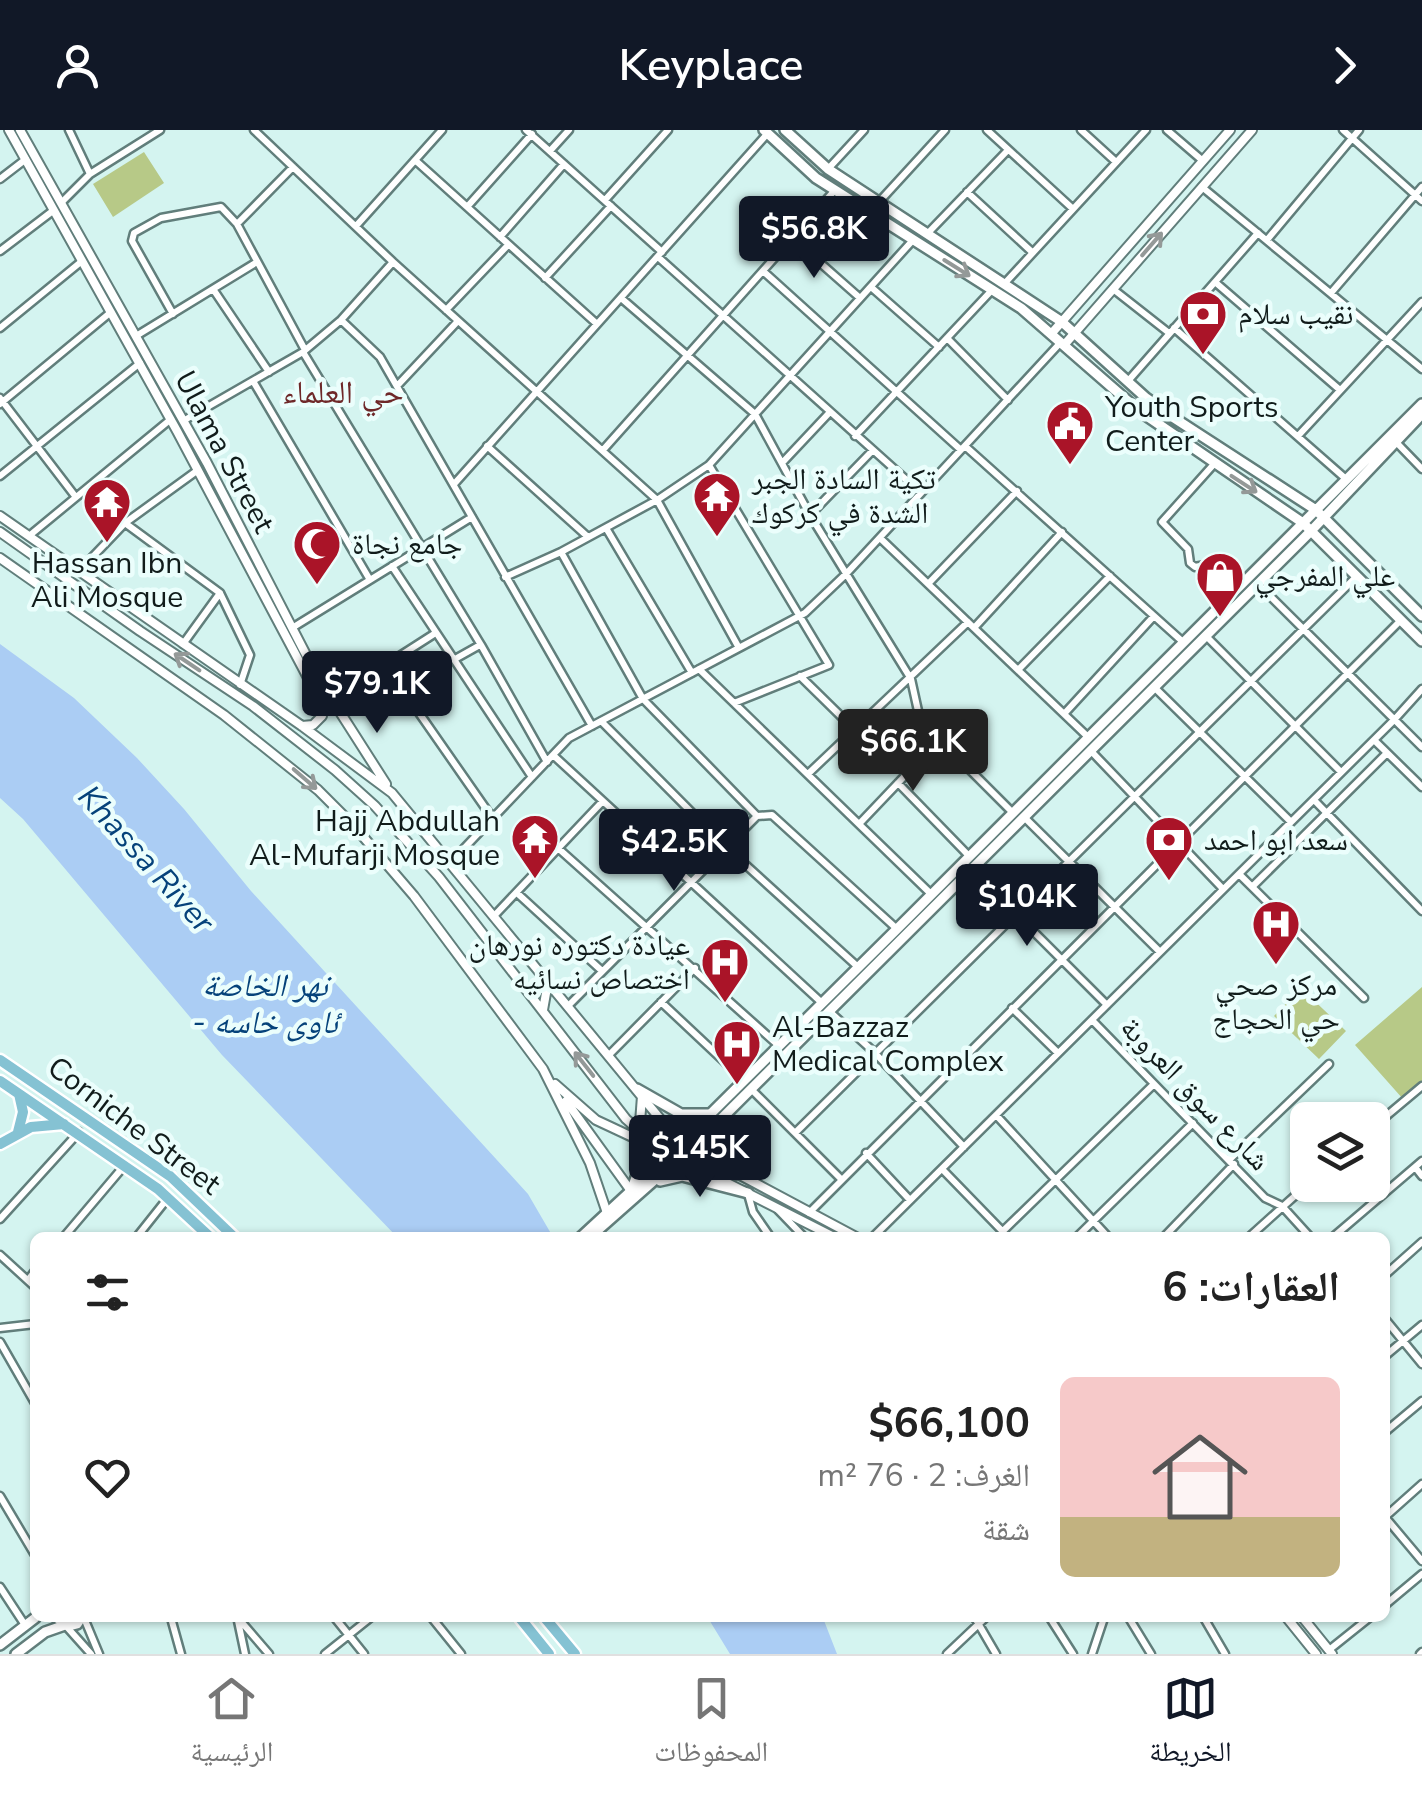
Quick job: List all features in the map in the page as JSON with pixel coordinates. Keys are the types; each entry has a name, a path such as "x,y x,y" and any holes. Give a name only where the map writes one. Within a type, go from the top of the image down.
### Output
{"main road":[{"path":"784,130 828,169 1062,322 1174,418 1320,514 1422,616"},
{"path":"766,132 816,178 992,290 1052,333 1138,410 1307,527 1422,641"},
{"path":"1320,514 1346,479 1422,404"},
{"path":"587,1232 631,1191 712,1128 778,1045 826,1007 858,967 1183,642 1422,414"},
{"path":"685,1147 710,1114 748,1084 1091,751 1258,584 1307,527"},
{"name":"Corniche Street","path":"0,1060 170,1176 229,1232"},
{"name":"Corniche Street","path":"0,1081 124,1165 205,1232"},
{"path":"640,1092 681,1114 710,1114"},
{"path":"18,1132 23,1112 19,1094"},
{"path":"0,1144 18,1132 46,1124 66,1124"},
{"path":"712,1128 716,1153 736,1174"},
{"path":"631,1191 640,1166 638,1138"},
{"path":"597,1232 648,1187 675,1156"},
{"path":"648,1187 682,1176 748,1193"},
{"path":"0,1645 30,1622"},
{"path":"16,1654 60,1622"},
{"path":"522,1622 541,1652"},
{"path":"549,1622 575,1654"}],"street":[{"name":"Ulama Street","path":"10,130 136,336 331,700 392,793"},
{"name":"Ulama Street","path":"20,130 82,261 171,419 320,703 320,720 314,726 302,726"},
{"path":"69,130 90,174"},
{"path":"0,252 58,206 90,174 160,130"},
{"path":"254,130 458,321 658,500 739,648"},
{"path":"356,226 442,130"},
{"path":"550,151 569,130"},
{"path":"545,278 668,130"},
{"path":"828,169 864,130"},
{"path":"879,202 946,130"},
{"path":"1081,130 1116,162"},
{"path":"1005,282 1146,130"},
{"path":"1167,130 1203,161"},
{"path":"1052,333 1230,130"},
{"path":"451,862 569,738 800,615 846,574 1075,332 1252,130"},
{"path":"1344,130 1419,198"},
{"path":"1267,240 1359,130"},
{"path":"990,131 1073,209"},
{"path":"467,207 529,132 723,315 921,493"},
{"path":"454,483 766,132"},
{"path":"928,233 1008,150"},
{"path":"0,179 26,159"},
{"path":"415,160 597,324"},
{"path":"500,237 564,164"},
{"path":"236,224 293,167"},
{"path":"1202,187 1422,369"},
{"path":"1330,293 1419,198 1422,187"},
{"path":"603,450 835,190"},
{"path":"967,192 1033,252"},
{"path":"173,314 132,241 134,233 160,218 221,207 236,224 304,351 550,758 874,1052 964,1147"},
{"path":"1128,381 1258,233"},
{"path":"792,238 860,298"},
{"path":"505,577 658,500 709,465 913,240"},
{"path":"446,310 508,245"},
{"path":"0,328 82,261"},
{"path":"136,336 257,262"},
{"path":"183,421 304,351 340,320 394,262"},
{"path":"763,270 1183,642"},
{"path":"1215,282 1340,390"},
{"path":"870,287 939,347"},
{"path":"213,289 269,372"},
{"path":"855,436 992,290"},
{"path":"1112,290 1172,331 1346,479"},
{"path":"622,298 754,414 910,679 920,720 1012,813"},
{"path":"1298,436 1422,302"},
{"path":"75,496 1,402 111,312"},
{"path":"340,320 380,358 592,726"},
{"path":"397,386 458,321"},
{"path":"947,338 1008,400"},
{"path":"0,476 140,364"},
{"path":"253,381 370,580"},
{"path":"782,463 830,412"},
{"path":"29,536 171,419"},
{"path":"1395,441 1422,469"},
{"path":"487,446 588,538"},
{"path":"810,515 872,451"},
{"path":"1214,464 1162,522 1188,549 1190,563 1195,567 1215,563 1230,577"},
{"path":"709,465 828,664 734,703"},
{"path":"80,570 124,523 198,470"},
{"path":"928,584 1017,491"},
{"path":"0,516 392,793 685,1147"},
{"path":"292,628 472,517"},
{"path":"124,523 220,592 250,655 240,685"},
{"path":"606,528 696,671 932,894"},
{"path":"0,532 253,706 375,806 439,878 638,1138 685,1147 847,1232"},
{"path":"809,774 971,625 1062,532"},
{"path":"880,538 1089,738"},
{"path":"561,552 643,699 757,816"},
{"path":"0,558 129,646 281,758 354,826 414,896 631,1191"},
{"path":"392,566 532,777"},
{"path":"795,1133 1358,575"},
{"path":"1018,670 1110,576"},
{"path":"1258,584 1422,747"},
{"path":"182,644 220,592"},
{"path":"1064,714 1154,616"},
{"path":"809,1212 1400,621"},
{"path":"129,646 140,631"},
{"path":"331,700 434,634"},
{"path":"1205,636 1342,772"},
{"path":"455,659 481,645"},
{"path":"385,664 492,819"},
{"path":"800,676 855,730"},
{"path":"1154,687 1291,822"},
{"path":"877,1232 1422,689"},
{"path":"253,706 259,697"},
{"path":"602,721 726,847 858,967"},
{"path":"860,823 940,740"},
{"path":"1374,740 1422,787"},
{"path":"1091,751 1223,890"},
{"path":"1252,886 1387,753"},
{"path":"898,783 970,856"},
{"path":"1314,800 1422,912"},
{"path":"494,916 602,802"},
{"path":"568,1006 757,816 772,816 898,929"},
{"path":"1024,817 1160,952"},
{"path":"559,849 778,1045"},
{"path":"971,869 1107,1005"},
{"path":"1239,874 1364,998"},
{"path":"517,893 602,970"},
{"path":"608,1054 695,968"},
{"path":"543,1010 548,982"},
{"path":"661,1002 840,1178"},
{"path":"1012,1008 1058,1053"},
{"name":"شارع سوق العروبة","path":"1092,1020 1265,1198 1282,1206 1306,1232"},
{"path":"1168,1232 1231,1162 1329,1064"},
{"path":"543,1069 586,1114 825,1232"},
{"path":"543,1069 590,1163 608,1213"},
{"path":"1008,1232 1154,1084"},
{"path":"1390,1113 1422,1086"},
{"path":"638,1138 640,1092"},
{"path":"996,1115 1103,1232"},
{"path":"1082,1232 1193,1123"},
{"path":"0,1219 78,1132"},
{"path":"866,1153 908,1198"},
{"path":"1339,1232 1422,1161"},
{"path":"69,1232 124,1165"},
{"path":"1415,1167 1422,1176"},
{"path":"942,1168 1004,1232"},
{"path":"748,1193 767,1232"},
{"path":"141,1232 168,1198"},
{"path":"1254,1232 1290,1199"},
{"path":"774,1205 799,1232"},
{"path":"1390,1271 1422,1242"},
{"path":"0,1255 28,1280 30,1277"},
{"path":"0,1328 30,1325"},
{"path":"1390,1352 1422,1325"},
{"path":"1390,1326 1422,1364"},
{"path":"0,1342 30,1394"},
{"path":"1390,1428 1422,1401"},
{"path":"1390,1513 1422,1484"},
{"path":"0,1496 30,1547"},
{"path":"1390,1523 1422,1562"},
{"path":"1390,1600 1422,1574"},
{"path":"0,1587 26,1625"},
{"path":"62,1622 91,1654"},
{"path":"85,1622 99,1654"},
{"path":"172,1622 181,1654"},
{"path":"238,1622 245,1654"},
{"path":"241,1622 269,1654"},
{"path":"338,1622 364,1654"},
{"path":"325,1654 364,1622"},
{"path":"435,1622 460,1654"},
{"path":"947,1654 978,1622"},
{"path":"981,1622 996,1654"},
{"path":"1053,1622 1073,1654"},
{"path":"1092,1654 1103,1622"},
{"path":"1131,1622 1151,1654"},
{"path":"1206,1622 1225,1654"},
{"path":"1291,1622 1316,1654"},
{"path":"1299,1633 1305,1622"},
{"path":"1307,1622 1331,1652 1365,1622"}],"green space":[{"path":"144,152 164,183 113,217 93,184"},
{"path":"1422,987 1422,1082 1403,1099 1355,1045"},
{"path":"1301,988 1346,1031 1319,1059 1274,1016"}],"water":[{"name":"نهر الخاصة - ئاوی خاسە","path":"0,644 74,698 137,758 251,891 528,1194 550,1232 392,1232 222,1055 23,819 0,798"},
{"path":"710,1622 825,1622 837,1654 730,1654"}],"place":[{"name":"نقيب سلام","path":"1203,356"},
{"name":"Youth Sports Center","path":"1070,466"},
{"name":"تكية السادة الجبر الشدة في كركوك","path":"717,538"},
{"name":"Hassan Ibn Ali Mosque","path":"107,544"},
{"name":"جامع نجاة","path":"317,586"},
{"name":"علي المفرجي","path":"1220,618"},
{"name":"Hajj Abdullah Al-Mufarji Mosque","path":"535,880"},
{"name":"سعد ابو احمد","path":"1169,882"},
{"name":"مركز صحي حي الحجاج","path":"1276,966"},
{"name":"عيادة دكتوره نورهان اختصاص نسائيه","path":"725,1004"},
{"name":"Al-Bazzaz Medical Complex","path":"737,1086"}],"district":[{"name":"حي العلماء","path":"343,392"}],"water label":[{"name":"Khassa River","path":"146,859"}]}
